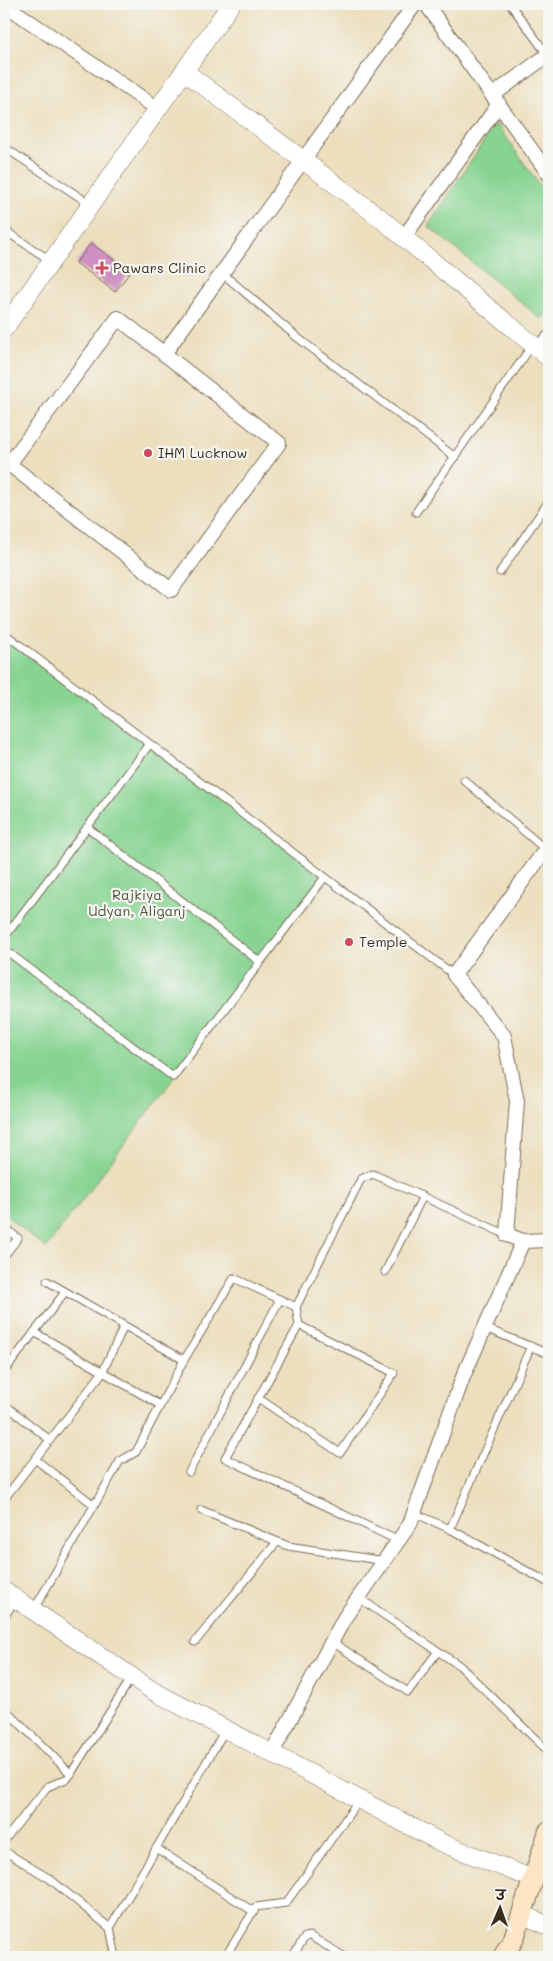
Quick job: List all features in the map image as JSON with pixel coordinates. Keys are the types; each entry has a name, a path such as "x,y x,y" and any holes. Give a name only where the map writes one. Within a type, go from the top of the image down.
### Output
{"main road":[{"path":"503,1957 514,1938 549,1831"}],"street":[{"path":"4,4 158,109"},
{"path":"4,329 232,4"},
{"path":"164,354 415,4"},
{"path":"426,4 549,174"},
{"path":"404,238 496,100 549,56"},
{"path":"184,71 304,161 543,347"},
{"path":"118,318 164,354 279,443 172,590 9,464 118,318"},
{"path":"548,849 454,975 504,1036 517,1100 507,1235 523,1241 549,1240"},
{"path":"272,1753 345,1617 410,1524 463,1377 523,1241"},
{"path":"9,1595 153,1691 442,1843 533,1879"},
{"path":"522,1914 549,1926"}],"lane":[{"path":"510,4 549,56"},
{"path":"4,147 90,204"},
{"path":"4,230 50,261"},
{"path":"222,273 298,338 455,457"},
{"path":"416,512 455,457 543,347"},
{"path":"500,572 549,501"},
{"path":"4,633 454,975"},
{"path":"4,938 149,745"},
{"path":"464,780 548,849"},
{"path":"87,827 260,962"},
{"path":"4,949 173,1076 325,877"},
{"path":"399,1540 224,1458 299,1324 296,1307 361,1179 373,1174 507,1235"},
{"path":"384,1272 423,1196"},
{"path":"4,1227 18,1238 4,1256"},
{"path":"33,1611 120,1461 136,1452 184,1360 234,1278 296,1307"},
{"path":"47,1281 184,1360"},
{"path":"4,1372 65,1292"},
{"path":"189,1472 280,1299"},
{"path":"258,1398 340,1453 394,1373 299,1324"},
{"path":"4,1499 102,1372 124,1326"},
{"path":"485,1328 549,1354"},
{"path":"34,1332 160,1405"},
{"path":"450,1529 530,1346"},
{"path":"4,1404 50,1440"},
{"path":"35,1459 94,1505"},
{"path":"201,1510 288,1546 385,1561"},
{"path":"414,1513 450,1529 549,1583"},
{"path":"195,1642 277,1542"},
{"path":"4,1618 9,1595"},
{"path":"359,1598 460,1666 549,1752"},
{"path":"331,1642 408,1692 438,1651"},
{"path":"4,1841 47,1786 68,1778 132,1677"},
{"path":"4,1708 71,1774"},
{"path":"110,1928 225,1729"},
{"path":"225,1957 256,1907 286,1903 359,1799"},
{"path":"156,1848 254,1912"},
{"path":"4,1851 50,1879 110,1928 116,1957"},
{"path":"292,1957 305,1937 310,1936 346,1957"}],"green space":[{"path":"496,123 549,199 549,312 541,319 428,226"},
{"name":"Rajkiya Udyan, Aliganj","path":"4,633 325,877 46,1248 4,1214"}],"building":[{"path":"91,243 130,272 115,292 76,263"}],"place":[{"name":"Pawars Clinic","path":"102,268"},
{"name":"IHM Lucknow","path":"148,453"},
{"name":"Temple","path":"349,942"}]}
